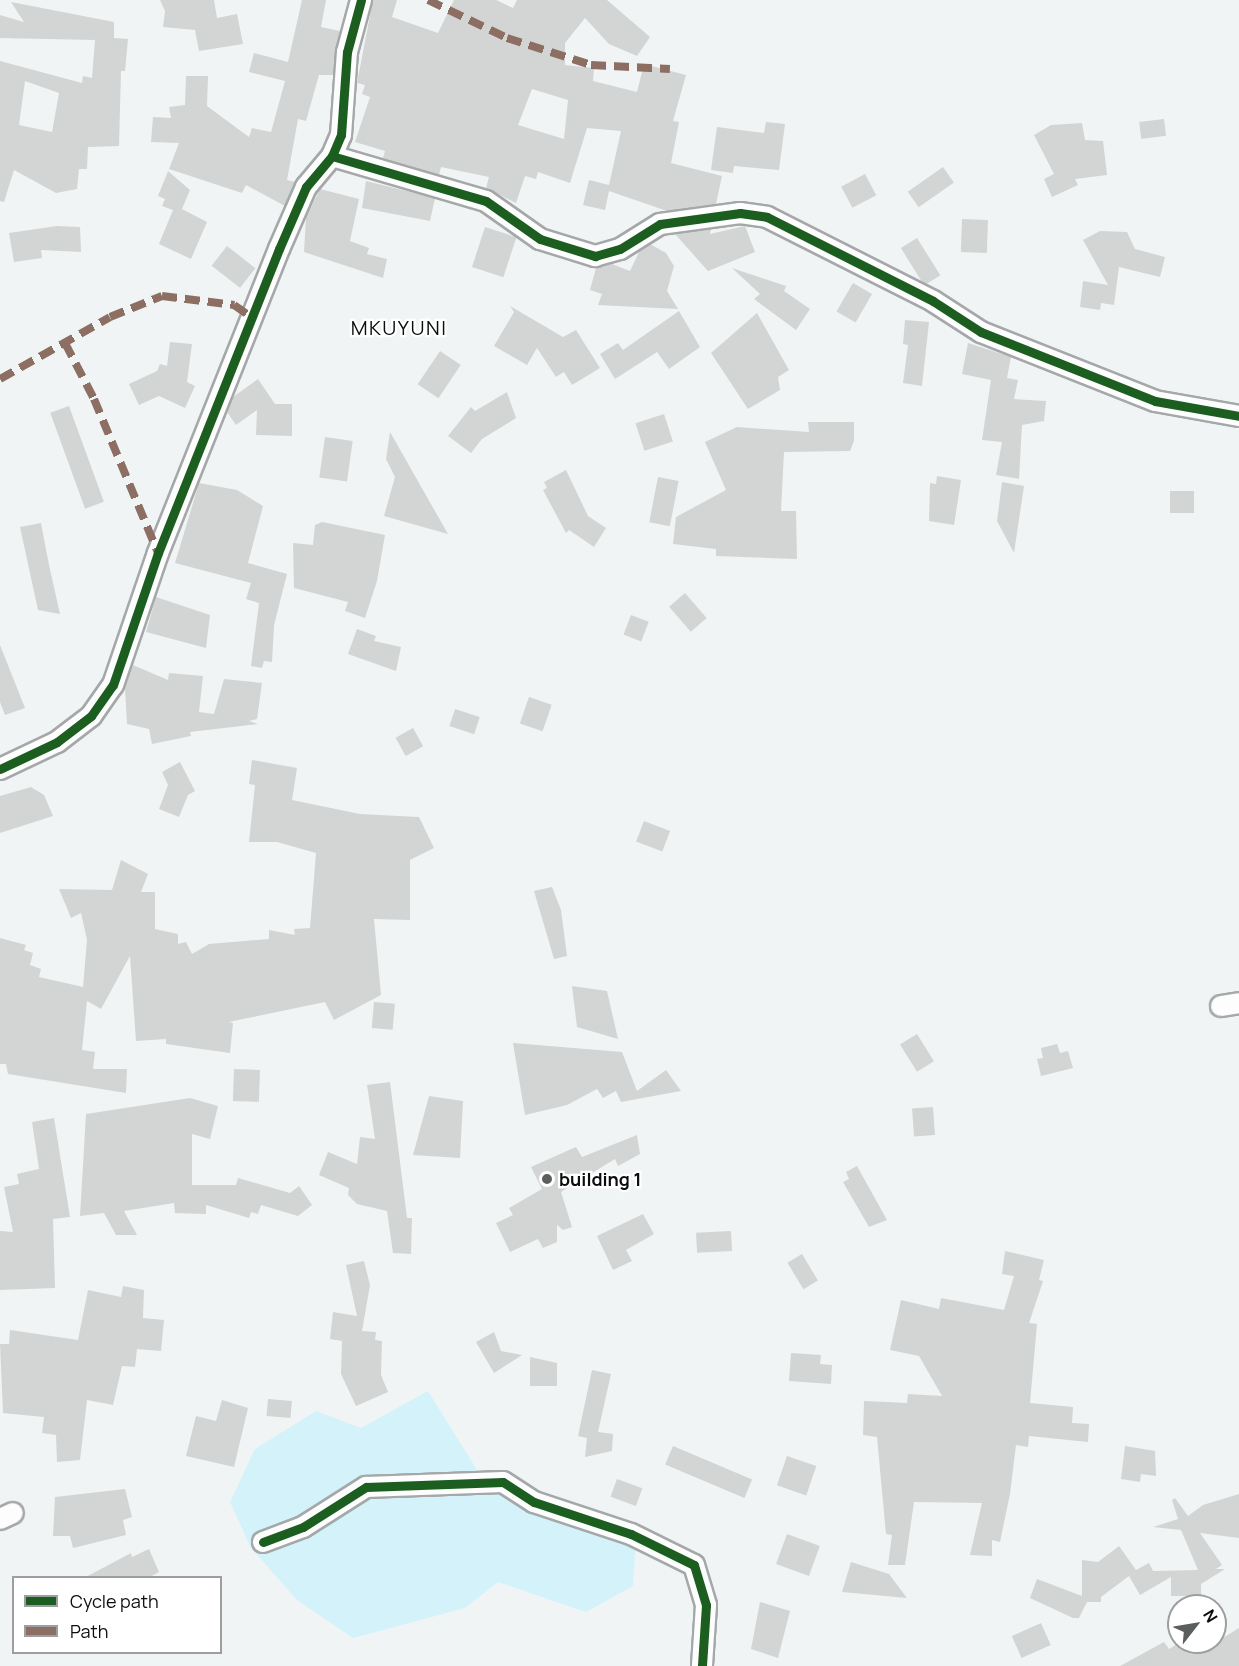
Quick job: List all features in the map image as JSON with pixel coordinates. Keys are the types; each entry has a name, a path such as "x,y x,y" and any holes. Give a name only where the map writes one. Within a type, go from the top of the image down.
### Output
{"street":[{"path":"0,769 57,742 91,716 113,685 158,553 279,249 306,187 332,156 340,135 347,52 361,0"},
{"path":"332,156 486,201 540,239 595,256 620,249 660,224 740,213 767,217 933,301 981,332 1155,401 1239,416"},
{"path":"263,1542 303,1527 366,1487 503,1482 534,1502 631,1534 694,1565 706,1605 702,1666"}],"shaded area":[{"path":"428,1391 482,1478 552,1521 636,1541 633,1586 586,1612 498,1582 465,1608 353,1638 297,1600 251,1548 230,1502 255,1449 316,1411 361,1428"}],"building":[{"path":"160,0 214,0 217,18 237,14 243,44 199,51 195,30 163,27 165,11"},
{"path":"302,0 326,0 321,27 340,31 333,75 319,75 306,121 298,119 287,180 295,182 285,206 246,185 242,193 169,169 179,143 151,142 153,117 171,118 169,107 185,105 186,76 208,76 207,106 249,137 252,128 271,132 285,81 249,72 254,53 288,62"},
{"path":"373,0 397,0 392,17 438,33 454,0 496,0 513,8 517,0 607,0 650,37 637,56 609,44 585,18 565,43 565,65 594,68 593,81 637,92 644,64 686,75 673,121 679,122 671,163 722,176 716,204 667,211 609,191 605,210 583,205 589,180 609,185 621,131 587,128 570,183 538,172 536,179 525,176 516,203 486,188 489,177 441,167 439,175 383,158 385,151 355,142 370,97 362,94 365,85 357,83","holes":["532,89 568,100 564,139 518,125"]},
{"path":"11,2 114,22 114,38 128,39 125,71 121,71 119,146 88,147 87,169 79,169 77,189 56,193 14,170 4,202 0,201 0,61 82,83 83,76 92,78 95,40 0,38 0,15 24,22","holes":["25,81 59,93 52,132 19,125"]},
{"path":"1164,119 1166,136 1141,139 1139,122"},
{"path":"766,122 785,124 779,170 734,166 733,173 711,170 717,127 764,133"},
{"path":"1082,123 1085,140 1103,141 1107,175 1075,179 1078,185 1052,197 1044,179 1054,174 1034,135 1051,125"},
{"path":"943,167 954,183 919,207 908,192"},
{"path":"168,171 190,190 182,209 207,222 191,259 159,244 173,210 162,206 165,199 158,196"},
{"path":"865,174 876,195 852,208 841,187"},
{"path":"366,181 435,198 430,221 362,208"},
{"path":"320,189 359,199 350,241 369,248 367,254 387,259 383,278 304,252 306,218"},
{"path":"962,219 988,220 987,253 961,252"},
{"path":"57,226 80,227 81,252 41,250 42,258 14,262 9,233"},
{"path":"745,226 755,252 708,271 675,234 711,229 710,234"},
{"path":"485,227 516,237 503,277 472,267"},
{"path":"1100,231 1127,232 1135,249 1165,257 1160,277 1119,267 1114,305 1101,303 1100,310 1080,307 1083,281 1108,285 1083,240"},
{"path":"917,238 940,275 924,285 901,248"},
{"path":"650,244 666,253 674,266 667,291 678,309 598,305 602,294 590,290 596,268 612,264 630,271 640,250"},
{"path":"227,246 255,268 240,288 212,266"},
{"path":"732,268 786,286 784,291 810,309 796,330 754,299 760,294"},
{"path":"853,283 872,294 856,323 836,312"},
{"path":"510,306 563,337 576,330 600,368 572,385 564,372 556,377 537,348 527,365 494,346 514,312"},
{"path":"679,311 700,347 669,369 657,352 615,379 600,354 618,343 623,350"},
{"path":"757,313 789,370 778,377 780,390 748,409 711,353"},
{"path":"905,320 929,322 922,386 903,383 908,345 903,344"},
{"path":"170,342 192,344 187,382 195,386 185,408 159,396 139,405 129,384 157,371 160,364 167,366"},
{"path":"968,343 1011,357 1007,378 1018,380 1014,399 1046,401 1044,421 1022,425 1019,479 996,475 1002,442 982,440 991,380 962,374"},
{"path":"440,351 461,365 438,398 418,384"},
{"path":"258,379 275,404 292,404 292,436 256,435 257,410 236,425 227,412 233,397"},
{"path":"507,392 516,418 482,439 471,453 448,436 471,407 475,411"},
{"path":"69,406 104,502 85,509 50,413"},
{"path":"664,414 673,442 644,451 635,423"},
{"path":"808,422 854,422 854,441 850,451 784,452 781,511 796,511 797,559 716,556 716,549 673,544 676,517 726,490 705,442 737,427 809,432"},
{"path":"390,432 448,534 384,516 395,477 386,459"},
{"path":"325,437 353,441 347,481 319,478"},
{"path":"566,470 588,516 606,528 594,547 569,530 566,533 543,490 547,488 544,482"},
{"path":"937,476 961,480 954,525 929,521 930,483 936,484"},
{"path":"658,477 679,481 670,526 649,522"},
{"path":"1002,482 1024,486 1014,553 997,521"},
{"path":"199,483 237,490 263,506 248,563 287,574 274,625 272,662 264,661 262,668 251,666 259,603 246,599 251,583 175,563"},
{"path":"1170,491 1194,491 1194,513 1170,513"},
{"path":"322,522 385,535 377,581 365,618 345,611 348,602 294,588 293,543 313,545 315,525"},
{"path":"41,523 60,614 38,610 20,527"},
{"path":"685,593 707,618 691,632 669,607"},
{"path":"156,597 210,615 206,648 146,632"},
{"path":"631,615 649,622 641,641 623,635"},
{"path":"357,629 376,636 374,641 401,647 396,671 348,654"},
{"path":"0,645 25,708 5,715 0,702"},
{"path":"133,665 168,680 169,673 203,676 199,712 214,714 224,679 262,683 257,719 249,721 258,724 190,732 191,736 152,744 149,729 127,724 125,688"},
{"path":"529,697 552,705 543,731 520,723"},
{"path":"455,709 480,717 474,734 449,726"},
{"path":"413,728 423,746 406,756 396,738"},
{"path":"252,760 297,768 292,800 360,814 419,817 434,848 410,860 410,920 374,919 381,995 334,1020 325,1002 229,1022 233,1023 230,1053 166,1044 166,1039 136,1041 130,956 101,1009 87,1001 82,1050 95,1052 93,1069 127,1069 126,1093 8,1074 6,1064 0,1064 0,938 26,945 24,950 33,953 30,965 41,969 39,977 83,987 87,940 81,913 71,918 59,889 112,890 121,860 148,874 141,892 155,892 155,929 178,934 178,944 186,942 192,954 209,944 269,939 269,930 295,935 294,929 310,928 316,853 277,842 249,842 255,785 249,784"},
{"path":"180,762 195,791 188,795 179,817 159,809 168,785 162,772"},
{"path":"31,787 44,795 53,816 0,833 0,796"},
{"path":"644,821 670,831 662,852 636,842"},
{"path":"552,887 561,910 567,956 554,959 534,891"},
{"path":"572,986 607,991 618,1039 577,1027"},
{"path":"374,1002 395,1004 393,1030 372,1028"},
{"path":"917,1034 934,1061 917,1072 900,1045"},
{"path":"513,1043 622,1052 637,1091 666,1070 681,1091 621,1102 616,1091 603,1098 597,1089 567,1105 525,1115"},
{"path":"1057,1044 1060,1053 1068,1051 1073,1068 1041,1076 1037,1059 1043,1058 1041,1048"},
{"path":"234,1069 260,1070 259,1102 233,1101"},
{"path":"390,1082 407,1218 412,1218 411,1254 393,1253 387,1211 357,1204 348,1195 349,1188 319,1175 328,1152 357,1164 360,1137 375,1139 367,1085"},
{"path":"429,1096 463,1101 460,1158 413,1155"},
{"path":"190,1098 218,1106 210,1139 192,1134 192,1185 236,1185 238,1178 290,1193 299,1186 312,1205 298,1216 261,1205 258,1214 251,1212 249,1218 206,1205 206,1214 175,1213 174,1203 124,1211 137,1235 116,1235 104,1213 80,1216 86,1114"},
{"path":"933,1107 935,1135 914,1136 912,1108"},
{"path":"54,1118 70,1217 53,1219 55,1288 0,1290 0,1231 13,1232 4,1187 19,1184 17,1174 39,1169 32,1122"},
{"path":"637,1135 640,1154 618,1166 615,1159 561,1192 572,1227 563,1230 557,1225 557,1242 543,1248 538,1239 510,1252 496,1223 513,1215 509,1208 542,1189 531,1167 576,1147 582,1157"},
{"path":"857,1166 887,1220 869,1227 843,1182 849,1179 846,1172"},
{"path":"643,1214 654,1234 626,1250 632,1261 613,1270 597,1236"},
{"path":"731,1231 732,1251 697,1253 696,1233"},
{"path":"1005,1251 1044,1260 1039,1280 1043,1281 1029,1323 1037,1324 1030,1403 1073,1407 1072,1423 1089,1424 1088,1442 1029,1436 1028,1447 1016,1445 1010,1494 1000,1542 992,1540 992,1556 970,1555 982,1503 914,1502 905,1565 888,1565 892,1535 886,1534 877,1437 863,1435 864,1401 907,1403 908,1394 942,1396 919,1356 890,1350 901,1300 939,1309 941,1298 1004,1310 1014,1276 1002,1274"},
{"path":"802,1254 818,1281 803,1289 787,1263"},
{"path":"364,1261 370,1285 362,1331 376,1332 375,1340 382,1341 381,1375 388,1392 356,1406 341,1374 342,1341 330,1339 333,1312 357,1316 346,1265"},
{"path":"123,1286 144,1290 143,1318 164,1320 161,1351 137,1349 135,1367 122,1366 113,1405 87,1400 80,1460 57,1462 56,1435 42,1433 44,1417 3,1413 0,1344 9,1344 10,1330 78,1340 88,1290 121,1297"},
{"path":"494,1332 501,1351 522,1355 494,1373 476,1342"},
{"path":"791,1353 821,1355 820,1364 832,1365 831,1384 789,1381"},
{"path":"530,1357 557,1363 557,1386 530,1386"},
{"path":"592,1370 611,1374 598,1432 613,1434 612,1451 585,1457 587,1438 578,1436"},
{"path":"268,1399 292,1401 290,1418 267,1416"},
{"path":"222,1400 248,1408 234,1467 186,1456 196,1416 216,1421"},
{"path":"673,1446 752,1480 744,1498 665,1464"},
{"path":"1125,1446 1155,1451 1156,1476 1141,1474 1140,1482 1121,1479"},
{"path":"787,1456 816,1466 806,1495 777,1485"},
{"path":"617,1479 642,1488 636,1506 611,1497"},
{"path":"125,1489 132,1517 123,1520 126,1535 73,1548 70,1536 53,1536 55,1497"},
{"path":"1239,1494 1239,1538 1200,1533 1222,1565 1216,1569 1225,1569 1201,1584 1201,1594 1171,1594 1171,1577 1140,1595 1129,1576 1101,1597 1101,1602 1087,1602 1079,1618 1073,1618 1030,1598 1037,1579 1082,1596 1082,1560 1098,1562 1119,1546 1136,1570 1149,1563 1153,1571 1198,1570 1181,1530 1153,1527 1178,1519 1172,1500 1175,1498 1188,1516 1203,1505"},
{"path":"787,1534 820,1546 809,1576 776,1564"},
{"path":"149,1549 159,1572 152,1576 88,1576 131,1553 132,1557"},
{"path":"851,1562 889,1574 907,1598 842,1592"},
{"path":"760,1602 790,1611 778,1658 751,1649"},
{"path":"1041,1623 1051,1645 1022,1658 1012,1636"},
{"path":"1239,1628 1239,1666 1120,1666 1164,1642 1167,1646 1167,1654 1227,1654 1227,1635"}],"marked path":[{"path":"428,0 507,38 591,65 670,69"},
{"path":"0,379 110,317 162,296 234,305 251,317"},
{"path":"65,343 94,399 158,553"}],"cycle path":[{"path":"0,769 57,742 91,716 113,685 158,553 279,249 306,187 332,156 341,135 347,52 361,0"},
{"path":"332,156 486,201 540,239 595,256 620,249 660,224 740,213 767,217 933,301 981,332 1155,401 1239,416"},
{"path":"263,1542 303,1527 366,1487 503,1482 534,1502 631,1534 694,1565 706,1605 702,1666"}],"place":[{"name":"building 1","path":"547,1179"}],"district":[{"name":"MKUYUNI","path":"399,327"}]}
